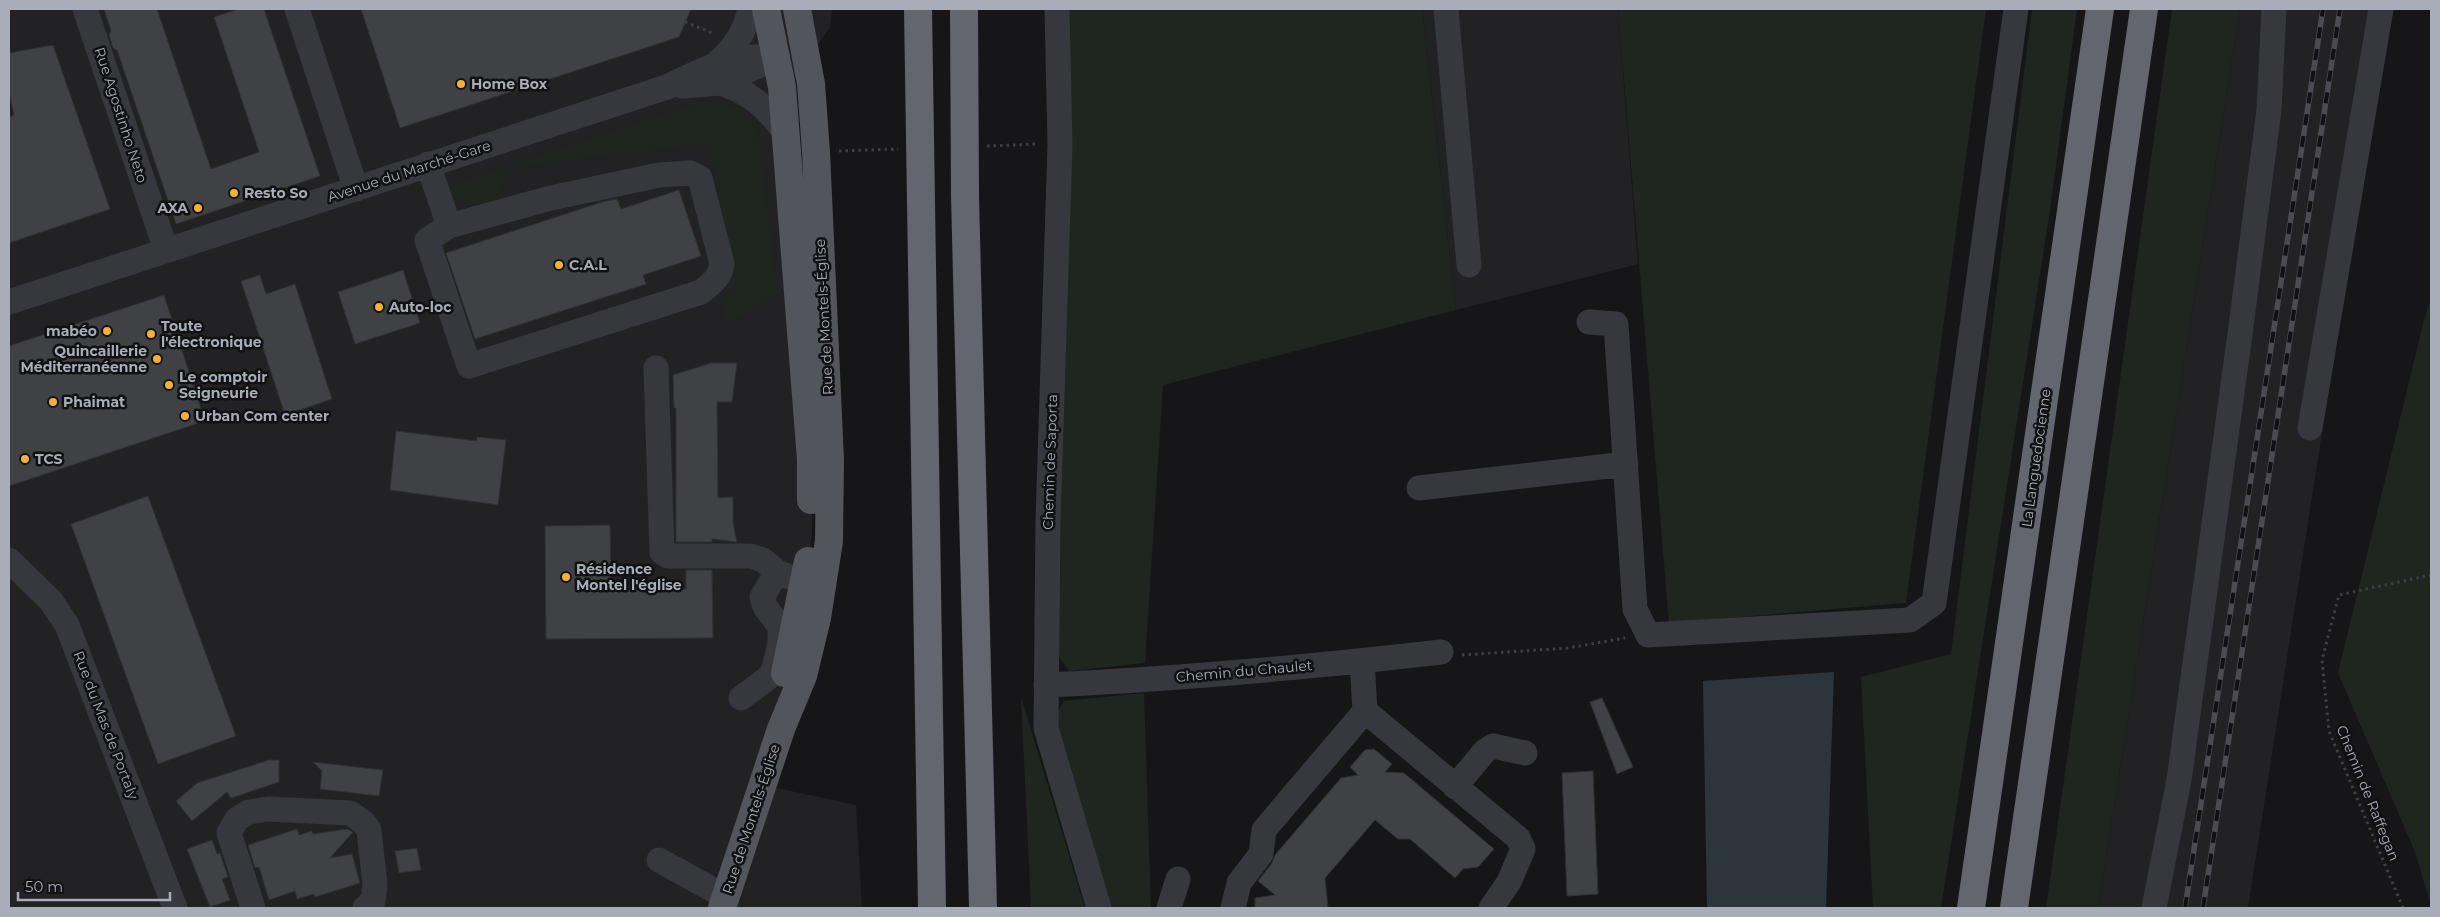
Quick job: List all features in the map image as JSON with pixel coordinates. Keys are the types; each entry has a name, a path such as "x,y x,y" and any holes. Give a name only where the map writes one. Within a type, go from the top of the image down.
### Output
{"highway":[{"path":"918,9 932,908"},
{"path":"964,9 966,196 983,908"},
{"name":"La Languedocienne","path":"1971,908 2100,9"},
{"path":"2014,908 2144,9"}],"main road":[{"name":"Rue de Montels-Église","path":"724,903 781,729 802,676 817,618 810,550 812,486 786,133 776,56 766,9"},
{"name":"Rue de Montels-Église","path":"797,9 810,84 816,152 830,450 829,541 813,584"},
{"path":"776,56 805,50"}],"street":[{"name":"Rue Agostinho Neto","path":"85,9 166,250"},
{"path":"297,9 356,188"},
{"path":"719,73 747,24 750,9"},
{"name":"Chemin de Saporta","path":"1057,9 1060,145 1048,521 1046,728 1099,908"},
{"path":"1446,9 1469,265"},
{"path":"1589,322 1616,324 1635,609 1648,635 1910,620 1934,603 2016,9"},
{"path":"2154,908 2179,780 2240,334 2268,110 2274,9"},
{"path":"2310,428 2381,9"},
{"name":"Avenue du Marché-Gare","path":"9,302 667,87 719,73 759,67 776,56"},
{"name":"Avenue du Marché-Gare","path":"719,73 752,97 786,133"},
{"path":"428,164 449,226"},
{"path":"690,173 700,178 722,264 714,282 701,292 469,366 427,240 449,226 560,196 659,175 690,173"},
{"path":"656,368 662,552 668,556 751,556 763,560 777,572 813,584"},
{"path":"1420,488 1626,464"},
{"name":"Rue du Mas de Portaly","path":"9,560 51,601 67,625 175,908"},
{"path":"741,698 772,675 781,635 779,626 766,610 762,598 777,572"},
{"name":"Chemin du Chaulet","path":"1046,685 1114,682 1362,661 1441,652"},
{"path":"1233,908 1239,883 1261,854 1264,830 1365,711 1362,661"},
{"path":"1365,711 1518,838 1523,849 1508,882 1491,908"},
{"path":"1455,787 1485,750 1493,746 1525,753"},
{"path":"253,908 228,833 237,818 249,812 268,809 350,813 364,822 369,830 375,885 373,901 365,908"},
{"path":"659,860 724,903"},
{"path":"1169,908 1178,879"}],"path":[{"path":"685,22 718,35"},
{"name":"Chemin de Raffegan","path":"2403,908 2329,731 2322,660 2339,595 2431,575"},
{"path":"1441,652 1458,655 1568,648 1648,635"}],"shaded area":[{"path":"9,9 832,9 830,27 785,94 811,355 812,534 796,647 759,784 856,805 862,908 9,908"},
{"path":"1069,9 1422,9 1456,310 1163,385 1145,663 1069,671 1053,647"},
{"path":"1422,9 1618,9 1638,264 1456,310"},
{"path":"1618,9 1986,9 1906,603 1669,623"},
{"path":"2032,9 2077,9 2050,210 1941,908 1873,908 1861,677 1951,654"},
{"path":"2172,9 2240,9 2098,908 2046,908"},
{"path":"2240,9 2388,9 2248,908 2098,908"},
{"path":"701,102 727,104 734,107 746,115 758,130 778,295 727,324 720,297 738,291 709,144 509,167 503,174 503,187 500,196 494,202 486,204 468,203 449,195 446,186"},
{"path":"2431,300 2431,905 2415,852 2338,673 2425,316"},
{"path":"1834,672 1826,908 1707,908 1703,681"},
{"path":"1144,693 1151,908 1110,908 1052,721 1064,701"},
{"path":"1021,697 1085,908 1031,908"}],"building":[{"path":"104,9 157,9 211,169 259,152 214,17 239,9 264,9 320,176 176,224 117,50 113,48 109,35 111,31"},
{"name":"Home Box","path":"361,9 691,9 679,37 400,128"},
{"path":"53,45 110,209 9,243 9,117 14,115 9,93 9,53"},
{"name":"C.A.L","path":"679,190 701,256 643,275 646,284 475,339 446,253 602,202 617,199 621,209"},
{"name":"Auto-loc","path":"403,270 420,323 355,344 338,292"},
{"path":"260,275 266,294 295,284 332,399 285,415 241,281"},
{"path":"164,295 205,421 9,486 9,346"},
{"name":"Résidence Montel l'église","path":"711,363 737,363 732,402 717,402 718,498 733,497 733,523 737,542 712,539 712,542 676,542 676,408 674,408 673,375"},
{"path":"396,431 477,441 477,437 506,440 498,505 390,490"},
{"path":"148,496 236,736 158,764 71,524"},
{"name":"Résidence Montel l'église","path":"610,525 611,590 686,589 686,570 712,570 713,638 546,639 545,526"},
{"path":"1602,698 1633,767 1617,774 1590,702"},
{"path":"1374,749 1392,764 1385,772 1404,773 1494,849 1478,867 1463,869 1455,878 1410,839 1398,839 1375,820 1325,878 1328,908 1255,908 1255,898 1275,895 1258,881 1272,863 1275,855 1341,778 1358,775 1350,767 1365,750"},
{"path":"269,760 279,760 279,782 231,798 227,792 192,821 176,801 197,783"},
{"path":"313,762 383,770 379,796 320,789 322,771"},
{"path":"1593,771 1598,894 1567,896 1562,773"},
{"path":"297,829 299,835 312,831 313,834 347,829 353,832 330,858 352,854 360,883 315,897 314,894 297,899 295,891 269,900 259,867 255,868 248,845"},
{"path":"212,840 217,854 220,853 228,877 222,879 230,900 210,907 187,849"},
{"path":"417,848 421,870 399,873 395,851"}],"railway":[{"path":"2185,908 2323,9"},
{"path":"2203,908 2340,9"}],"place":[{"name":"Home Box","path":"461,84"},
{"name":"Resto So","path":"234,193"},
{"name":"AXA","path":"198,208"},
{"name":"C.A.L","path":"559,265"},
{"name":"Auto-loc","path":"379,307"},
{"name":"mabéo","path":"107,331"},
{"name":"Toute l'électronique","path":"151,334"},
{"name":"Quincaillerie Méditerranéenne","path":"157,359"},
{"name":"Le comptoir Seigneurie","path":"169,385"},
{"name":"Phaimat","path":"53,402"},
{"name":"Urban Com center","path":"185,416"},
{"name":"TCS","path":"25,459"},
{"name":"Résidence Montel l'église","path":"566,577"}]}
